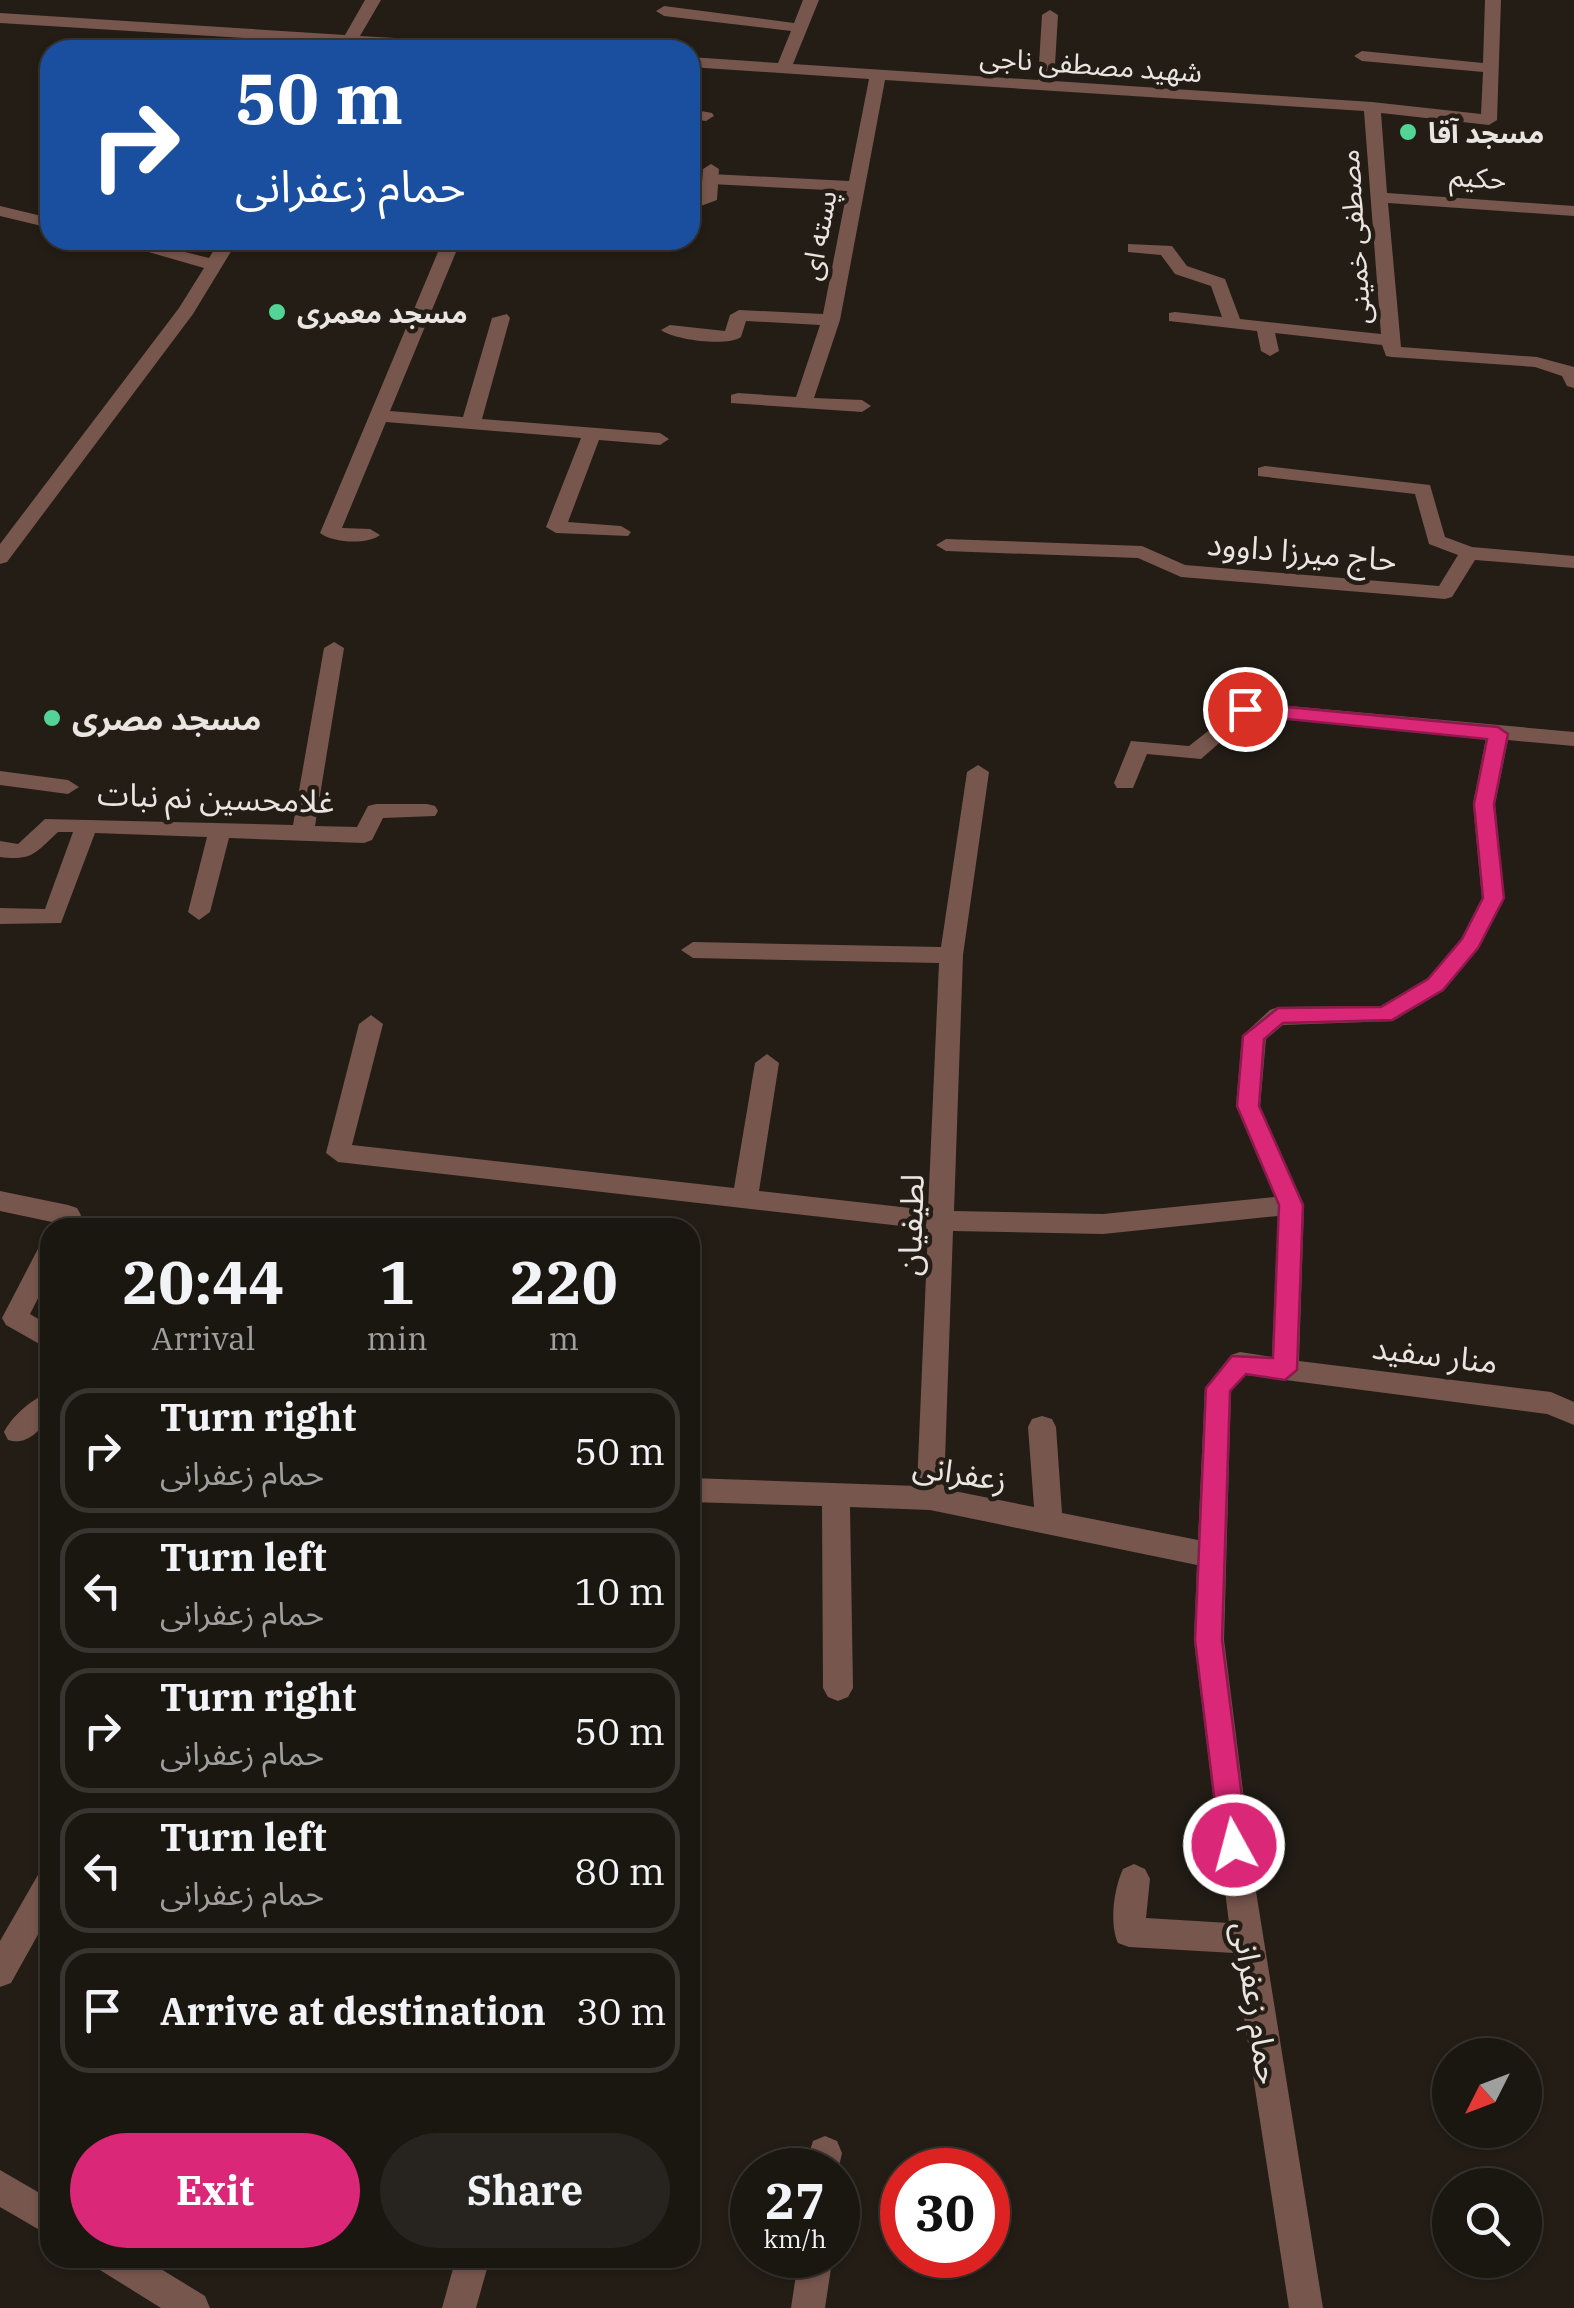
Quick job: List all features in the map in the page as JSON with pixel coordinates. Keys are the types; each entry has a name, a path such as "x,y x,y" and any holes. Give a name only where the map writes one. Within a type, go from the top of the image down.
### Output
{"street":[{"path":"348,40 372,0"},
{"path":"784,68 811,0"},
{"path":"1362,56 1490,68 1493,0"},
{"path":"664,11 800,28"},
{"path":"1046,86 1050,15"},
{"path":"0,18 105,18 134,26 299,40"},
{"path":"124,40 134,26"},
{"name":"شهید مصطفی ناجی","path":"700,67 784,68 1372,107 1489,120 1490,68"},
{"name":"پسته ای","path":"803,402 831,320 878,75"},
{"name":"مصطفی خمینی","path":"1372,107 1388,340 1392,352 1537,362 1570,372 1574,382"},
{"path":"700,202 709,200 711,174 855,186"},
{"name":"حکیم","path":"1378,197 1574,211"},
{"path":"0,211 40,221"},
{"path":"1134,248 1166,250 1181,270 1219,283 1233,323"},
{"path":"157,250 214,264"},
{"path":"0,558 187,310 222,250"},
{"path":"370,536 330,533 448,250"},
{"path":"670,330 732,337 739,315 831,320"},
{"path":"1175,317 1388,340"},
{"path":"471,424 501,318"},
{"path":"1265,326 1270,351"},
{"path":"738,399 862,406"},
{"path":"378,416 660,439"},
{"path":"592,433 556,527 621,532"},
{"path":"1266,472 1423,489 1436,540 1469,554 1574,562"},
{"name":"حاج میرزا داوود","path":"946,545 1142,552 1181,571 1445,593 1469,554"},
{"path":"302,832 334,648"},
{"path":"1125,782 1139,746 1192,754 1245,709 1574,739"},
{"path":"1285,1370 1291,1205 1248,1106 1254,1036 1278,1016 1384,1014 1436,984 1470,943 1493,898 1484,804 1498,734"},
{"name":"لطیفیان","path":"930,1498 952,955 978,772"},
{"path":"0,778 68,787"},
{"name":"غلامحسین نم نبات","path":"0,849 23,852 53,824 364,835 376,811 427,812"},
{"path":"0,916 53,917 88,825"},
{"path":"199,912 220,829"},
{"path":"693,950 952,955"},
{"path":"371,1024 338,1154 944,1221 1103,1224 1291,1205"},
{"path":"745,1198 767,1063"},
{"path":"0,1201 68,1215 67,1218"},
{"path":"40,1266 8,1318 40,1334"},
{"name":"حمام زعفرانی","path":"1285,1370 1240,1363 1218,1388 1215,1556 1208,1640 1248,1940 1306,2308"},
{"name":"منار سفید","path":"1285,1370 1551,1404 1574,1414"},
{"path":"18,1432 40,1412"},
{"path":"1042,1428 1049,1522"},
{"name":"زعفرانی","path":"700,1490 930,1498 1215,1556"},
{"path":"836,1496 838,1688"},
{"path":"1134,1880 1129,1932 1248,1940"},
{"path":"0,1972 40,1901"},
{"path":"0,2188 40,2213"},
{"path":"128,2268 193,2308"},
{"path":"459,2308 470,2268"},
{"path":"808,2308 813,2278"}],"place":[{"name":"مسجد آقا","path":"1408,132"},
{"name":"مسجد معمری","path":"277,312"},
{"name":"مسجد مصری","path":"52,718"}],"route":[{"path":"1234,1845 1208,1640 1215,1556 1218,1388 1240,1363 1285,1370 1291,1205 1248,1106 1254,1036 1278,1016 1384,1014 1436,984 1470,943 1493,898 1484,804 1498,734 1245,709"}]}
